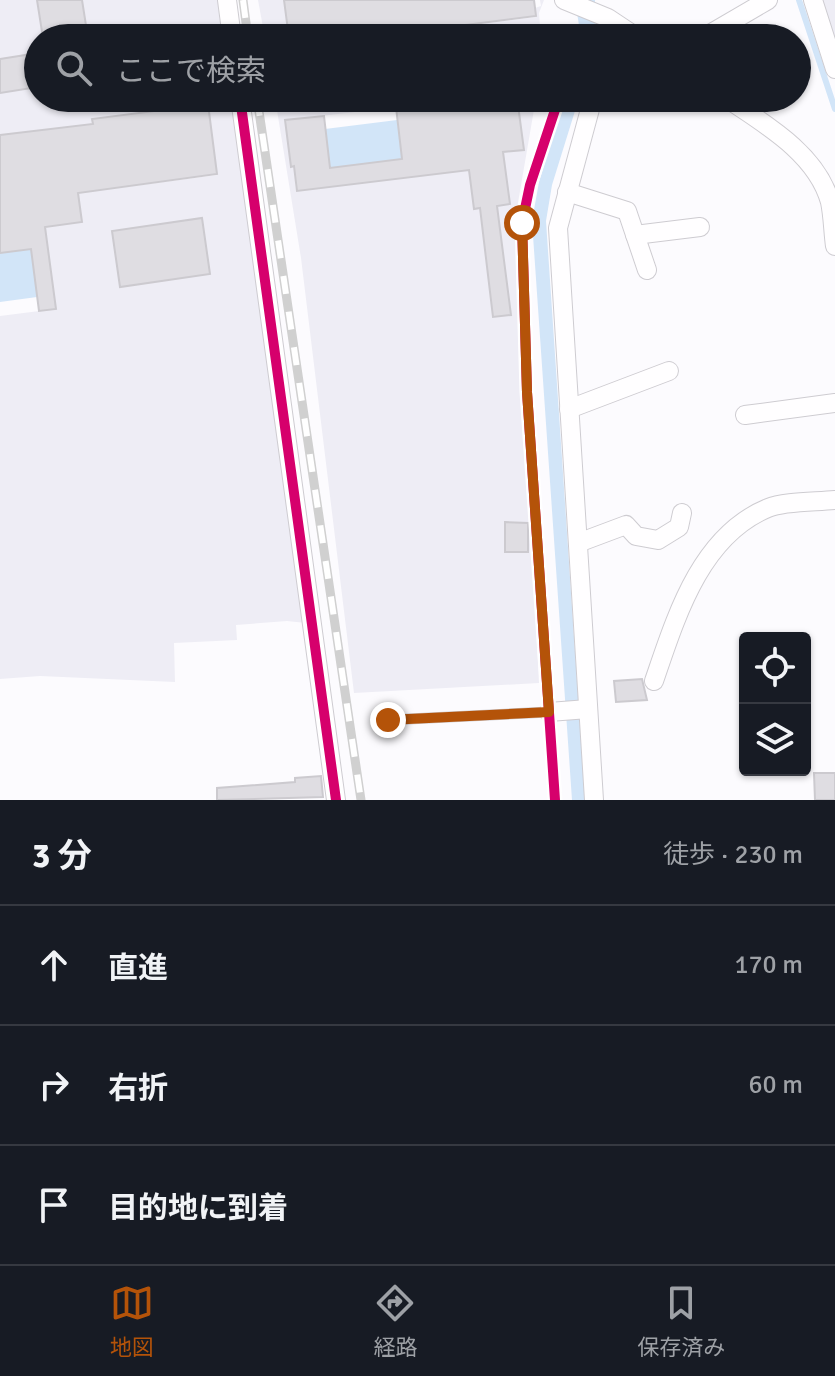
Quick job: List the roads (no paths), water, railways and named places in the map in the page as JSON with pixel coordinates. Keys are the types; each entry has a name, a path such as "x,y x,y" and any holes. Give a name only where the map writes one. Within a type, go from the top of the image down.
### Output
{"street":[{"path":"227,0 230,24"},
{"path":"727,24 768,0"},
{"path":"813,0 835,69"},
{"path":"568,2 606,24"},
{"path":"242,112 336,800"},
{"path":"589,112 558,228 585,709 594,800"},
{"path":"745,112 790,145 812,166 829,201 835,246"},
{"path":"567,192 627,211 647,270"},
{"path":"635,235 700,227"},
{"path":"569,409 669,371"},
{"path":"745,415 835,403"},
{"path":"654,681 675,622 708,557 729,530 770,507 835,500"},
{"path":"578,543 626,525 636,536 658,540 679,527 682,513"},
{"path":"552,711 585,709"}],"lane":[{"path":"388,720 552,711"}],"water":[{"path":"575,0 595,0 596,24 579,24"},
{"path":"560,112 575,112 552,185 546,221 585,800 572,800 532,221 539,182"},
{"path":"397,120 402,159 330,168 325,129"},
{"path":"31,249 37,297 0,302 0,253"}],"waterway":[{"path":"799,0 807,24"},
{"path":"811,36 835,109"}],"railway":[{"path":"243,0 246,24"},
{"path":"259,112 361,800"}]}
